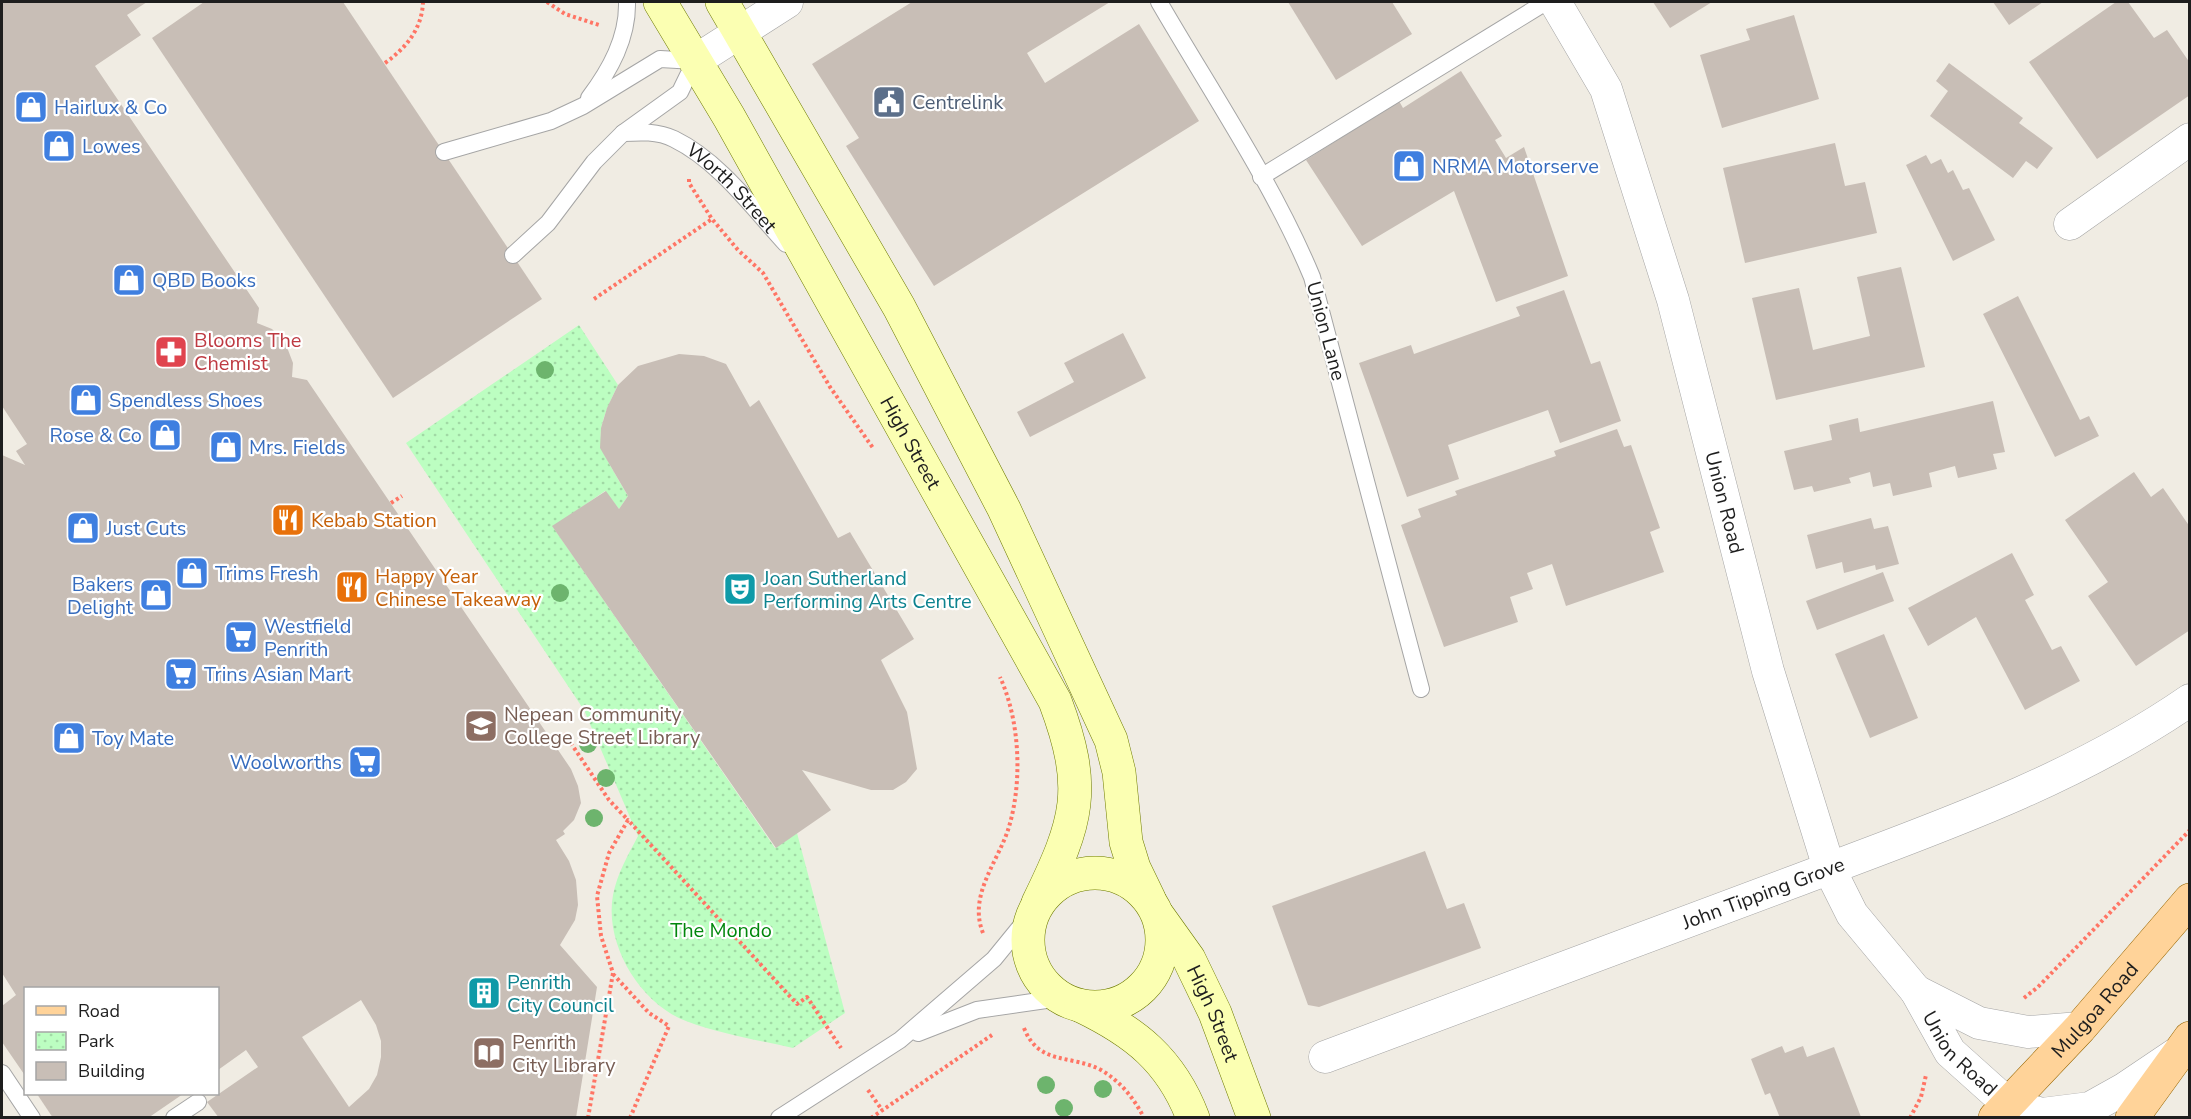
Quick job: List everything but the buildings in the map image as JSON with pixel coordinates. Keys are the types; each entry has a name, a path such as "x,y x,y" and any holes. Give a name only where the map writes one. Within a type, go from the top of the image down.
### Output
{"main road":[{"name":"High Street","path":"660,2 820,279 1055,701 1070,742 1076,782 1074,814 1060,858 1036,906"},
{"name":"High Street","path":"722,2 899,308 1004,509 1111,740 1119,772 1126,842 1134,868 1154,908 1189,959 1215,1013 1254,1118"},
{"path":"1073,1003 1102,1007 1121,1002 1139,992 1152,976 1160,957 1162,937 1154,908 1136,886 1120,877 1102,873 1083,873 1066,878 1051,889 1036,906 1028,944 1031,962 1050,990 1073,1003 1120,1025 1155,1054 1183,1090 1193,1118"},
{"name":"Mulgoa Road","path":"2002,1111 2080,1028 2190,900"},
{"path":"2132,1118 2183,1045"}],"street":[{"path":"695,60 787,2"},
{"name":"Union Road","path":"1555,2 1606,89 1662,266 1768,671 1829,868 1852,914 1916,991 1950,1052 2002,1111 2042,1114 2090,1108 2124,1089 2183,1045"},
{"path":"2070,224 2190,139"},
{"name":"John Tipping Grove","path":"1325,1058 2045,784 2190,700"},
{"name":"Union Road","path":"1916,991 1979,1023 2028,1032 2080,1028"}],"lane":[{"path":"583,106 605,76 618,49 624,30 627,2"},
{"name":"Union Lane","path":"1159,2 1261,177 1297,242 1312,278 1421,689"},
{"path":"1261,177 1546,2"},
{"path":"444,152 551,121 583,106 660,59 695,60 680,92 623,133 594,162 548,223 513,255"},
{"name":"Worth Street","path":"623,133 648,132 673,138 696,153 725,178 820,279"},
{"path":"779,1118 900,1040 994,959 1036,906"},
{"path":"900,1040 955,1017 1015,1004 1073,1003"},
{"path":"2,1073 32,1118"},
{"path":"174,1118 198,1102"}],"path":[{"path":"385,63 403,50 416,30 423,2"},
{"path":"547,2 573,17 602,25"},
{"path":"690,169 689,183 712,219 738,250 763,273 830,387 875,452"},
{"path":"594,299 712,219"},
{"path":"391,503 402,496"},
{"path":"994,959 977,910 981,894 1008,829 1017,784 1016,736 1006,691 998,672"},
{"path":"564,733 609,800 796,1004 807,997 882,1110"},
{"path":"627,819 609,853 597,896 601,936 613,973 649,1013 669,1026 630,1118"},
{"path":"2022,1000 2038,987 2190,830"},
{"path":"588,1118 613,973"},
{"path":"1015,1004 1029,1041 1039,1050 1060,1059 1099,1069 1120,1083 1144,1118"},
{"path":"1017,1029 1024,1029"},
{"path":"871,1118 994,1034 1002,1031"},
{"path":"1910,1118 1922,1098 1924,1077 1930,1071"}],"green space":[{"name":"The Mondo","path":"579,325 618,385 604,419 601,442 610,465 628,496 619,509 605,491 553,527 775,848 797,833 845,1013 793,1048 699,1026 669,1013 640,987 629,970 614,933 613,895 623,865 638,836 584,710 406,443"}],"place":[{"name":"Centrelink","path":"889,102"},
{"name":"Hairlux & Co","path":"31,107"},
{"name":"Lowes","path":"59,146"},
{"name":"NRMA Motorserve","path":"1409,166"},
{"name":"QBD Books","path":"129,280"},
{"name":"Blooms The Chemist","path":"171,352"},
{"name":"Spendless Shoes","path":"86,400"},
{"name":"Rose & Co","path":"165,435"},
{"name":"Mrs. Fields","path":"226,447"},
{"name":"Kebab Station","path":"288,520"},
{"name":"Just Cuts","path":"83,528"},
{"name":"Trims Fresh","path":"192,573"},
{"name":"Happy Year Chinese Takeaway","path":"352,587"},
{"name":"Joan Sutherland Performing Arts Centre","path":"740,589"},
{"name":"Bakers Delight","path":"156,595"},
{"name":"Westfield Penrith","path":"241,637"},
{"name":"Trins Asian Mart","path":"181,674"},
{"name":"Nepean Community College Street Library","path":"481,726"},
{"name":"Toy Mate","path":"69,738"},
{"name":"Woolworths","path":"365,762"},
{"name":"Penrith City Council","path":"484,993"},
{"name":"Penrith City Library","path":"489,1053"}]}
